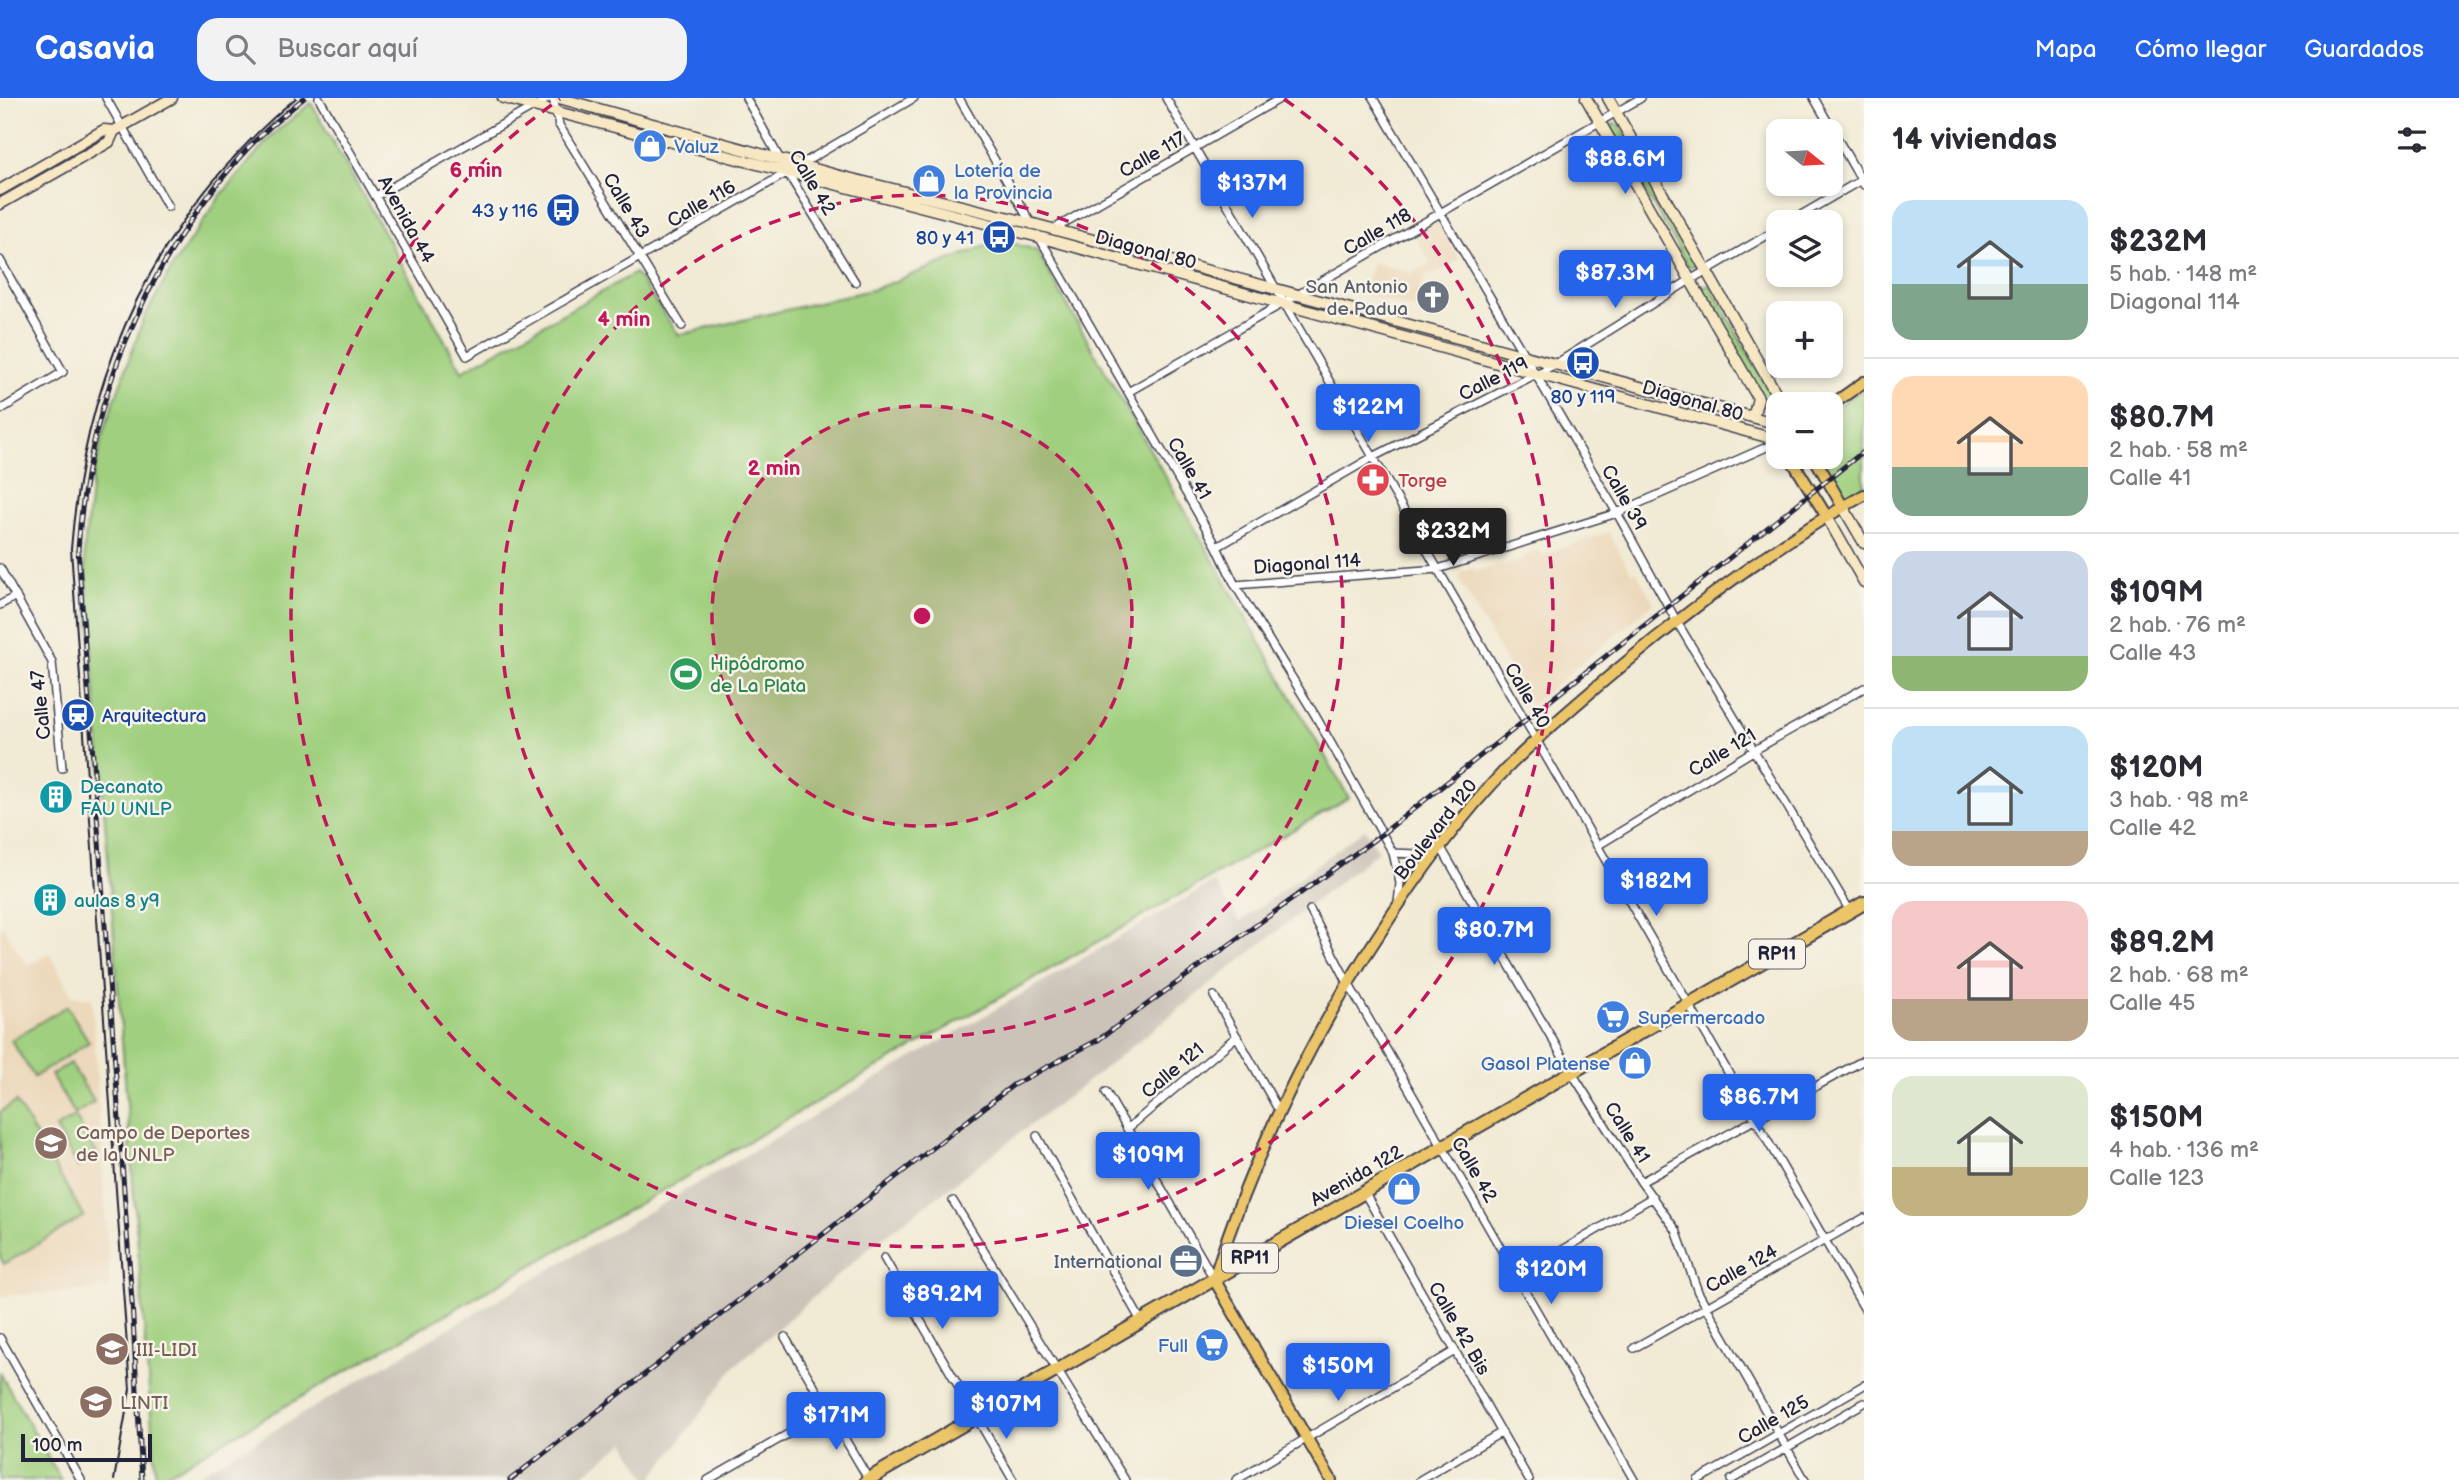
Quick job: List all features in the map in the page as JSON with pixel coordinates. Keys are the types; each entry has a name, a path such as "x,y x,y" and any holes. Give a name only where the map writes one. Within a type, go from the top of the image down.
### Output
{"highway":[{"name":"Avenida 122","path":"868,1480 1864,903"}],"main road":[{"path":"0,204 109,142 118,129 172,98"},
{"name":"Diagonal 80","path":"503,98 1040,237 1766,438"},
{"name":"Diagonal 80","path":"559,98 780,160 1054,229 1766,421"},
{"path":"1586,98 1758,398 1754,414 1747,416"},
{"path":"1608,98 1775,392"},
{"path":"0,190 104,130 118,129"},
{"path":"1843,397 1864,382"},
{"path":"1797,469 1864,582"},
{"path":"1821,469 1864,543"},
{"name":"Boulevard 120","path":"1214,1279 1236,1214 1278,1109 1328,1015 1398,905 1440,846 1489,788 1588,693 1753,565 1864,495"},
{"path":"1214,1279 1331,1480"}],"street":[{"path":"106,98 118,129 168,207"},
{"name":"Avenida 44","path":"319,98 467,356"},
{"path":"376,196 551,98"},
{"name":"Calle 43","path":"551,98 559,125 682,326"},
{"name":"Calle 42","path":"746,98 780,160 855,282"},
{"name":"Calle 116","path":"467,356 914,98"},
{"name":"Calle 41","path":"959,98 1393,853 1400,883 1398,905"},
{"name":"Calle 40","path":"1166,98 1864,1308"},
{"name":"Calle 117","path":"1040,237 1281,98"},
{"name":"Calle 39","path":"1373,98 1617,513 1677,622 1850,911"},
{"name":"Calle 118","path":"1128,392 1641,98"},
{"path":"1811,210 1863,181 1814,98"},
{"name":"Calle 119","path":"1217,547 1373,457 1554,365 1690,279 1766,236"},
{"path":"0,260 63,372 0,410"},
{"name":"Diagonal 114","path":"1236,584 1437,569 1617,513 1766,446"},
{"name":"Calle 47","path":"0,569 3,582 16,596 52,663 62,768"},
{"path":"0,605 16,596"},
{"name":"Calle 121","path":"1597,846 1753,751 1864,688"},
{"path":"1393,853 1417,854 1440,846"},
{"name":"Calle 41","path":"1440,846 1572,1073 1641,1182 1681,1239 1698,1292 1805,1480"},
{"name":"Calle 42","path":"1310,910 1348,983 1634,1480"},
{"path":"1214,996 1278,1109"},
{"name":"Calle 121","path":"1127,1129 1237,1036"},
{"path":"1641,1182 1864,1060"},
{"path":"1106,1092 1214,1279"},
{"path":"1037,1136 1141,1321"},
{"name":"Calle 42 Bis","path":"1364,1192 1529,1480"},
{"path":"1518,1276 1653,1198"},
{"path":"953,1200 1125,1480"},
{"name":"Calle 124","path":"1634,1348 1864,1218"},
{"path":"884,1258 1013,1480"},
{"path":"785,1337 868,1480"},
{"path":"0,1338 81,1480"},
{"path":"1236,1480 1455,1350"},
{"name":"Calle 125","path":"1698,1480 1864,1385"},
{"name":"Calle 125","path":"1731,1480 1864,1403"},
{"path":"708,1480 828,1411"},
{"path":"1420,1480 1502,1432"}],"shaded area":[{"path":"1434,222 1438,223 1459,259 1436,274 1424,275 1426,281 1421,283 1415,308 1364,294 1372,262 1413,273 1430,263 1414,235"},
{"path":"1608,532 1632,573 1636,571 1654,603 1531,705 1459,580 1462,572 1474,568 1475,572 1501,564 1502,566 1524,560 1523,556 1541,551 1543,555"},
{"path":"1365,829 1378,851 1078,1089 869,1248 735,1366 651,1480 648,1480 625,1442 576,1480 189,1480 1214,882 1240,922"},
{"name":"Campo de Deportes de la UNLP","path":"3,927 27,966 50,954 72,996 92,998 110,1289 0,1296 0,929"}],"green space":[{"name":"Hipódromo de La Plata","path":"311,103 462,371 635,273 679,335 875,289 1001,240 1036,250 1349,798 156,1480 84,550 92,481 105,427 144,318 174,264 221,195 272,135"},
{"path":"1613,123 1620,125 1696,260 1694,266 1688,266 1611,131"},
{"path":"1704,285 1711,286 1769,392 1766,392 1766,406 1703,292"},
{"path":"1864,388 1864,489 1851,497 1835,486 1825,469 1843,469 1843,403"},
{"path":"67,1006 89,1042 34,1077 11,1040"},
{"path":"70,1063 94,1102 75,1114 51,1075"},
{"path":"16,1102 84,1216 4,1264 0,1257 0,1112"},
{"path":"75,1116 98,1156 78,1167 56,1128"},
{"path":"0,1373 61,1480 0,1480"}],"tram line":[{"path":"114,1480 130,1389 71,549 79,483 93,420 112,359 137,300 167,245 204,192 247,143 296,98"}],"railway":[{"path":"142,1480 132,1302 78,549 84,495 108,391 126,341 174,246 238,159 304,98"},
{"path":"510,1480 1013,1085 1098,1040 1382,834 1864,451"}],"place":[{"name":"Valuz","path":"650,146"},
{"name":"Lotería de la Provincia","path":"929,181"},
{"name":"43 y 116","path":"563,210"},
{"name":"80 y 41","path":"999,237"},
{"name":"San Antonio de Padua","path":"1433,297"},
{"name":"80 y 119","path":"1583,363"},
{"name":"Torge","path":"1373,480"},
{"name":"Hipódromo de La Plata","path":"686,674"},
{"name":"Arquitectura","path":"78,715"},
{"name":"Decanato FAU UNLP","path":"56,797"},
{"name":"aulas 8 y9","path":"50,900"},
{"name":"Supermercado","path":"1613,1017"},
{"name":"Gasol Platense","path":"1635,1063"},
{"name":"Campo de Deportes de la UNLP","path":"51,1143"},
{"name":"Diesel Coelho","path":"1404,1189"},
{"name":"International","path":"1186,1261"},
{"name":"Full","path":"1212,1345"},
{"name":"III-LIDI","path":"112,1349"},
{"name":"LINTI","path":"96,1402"}]}
